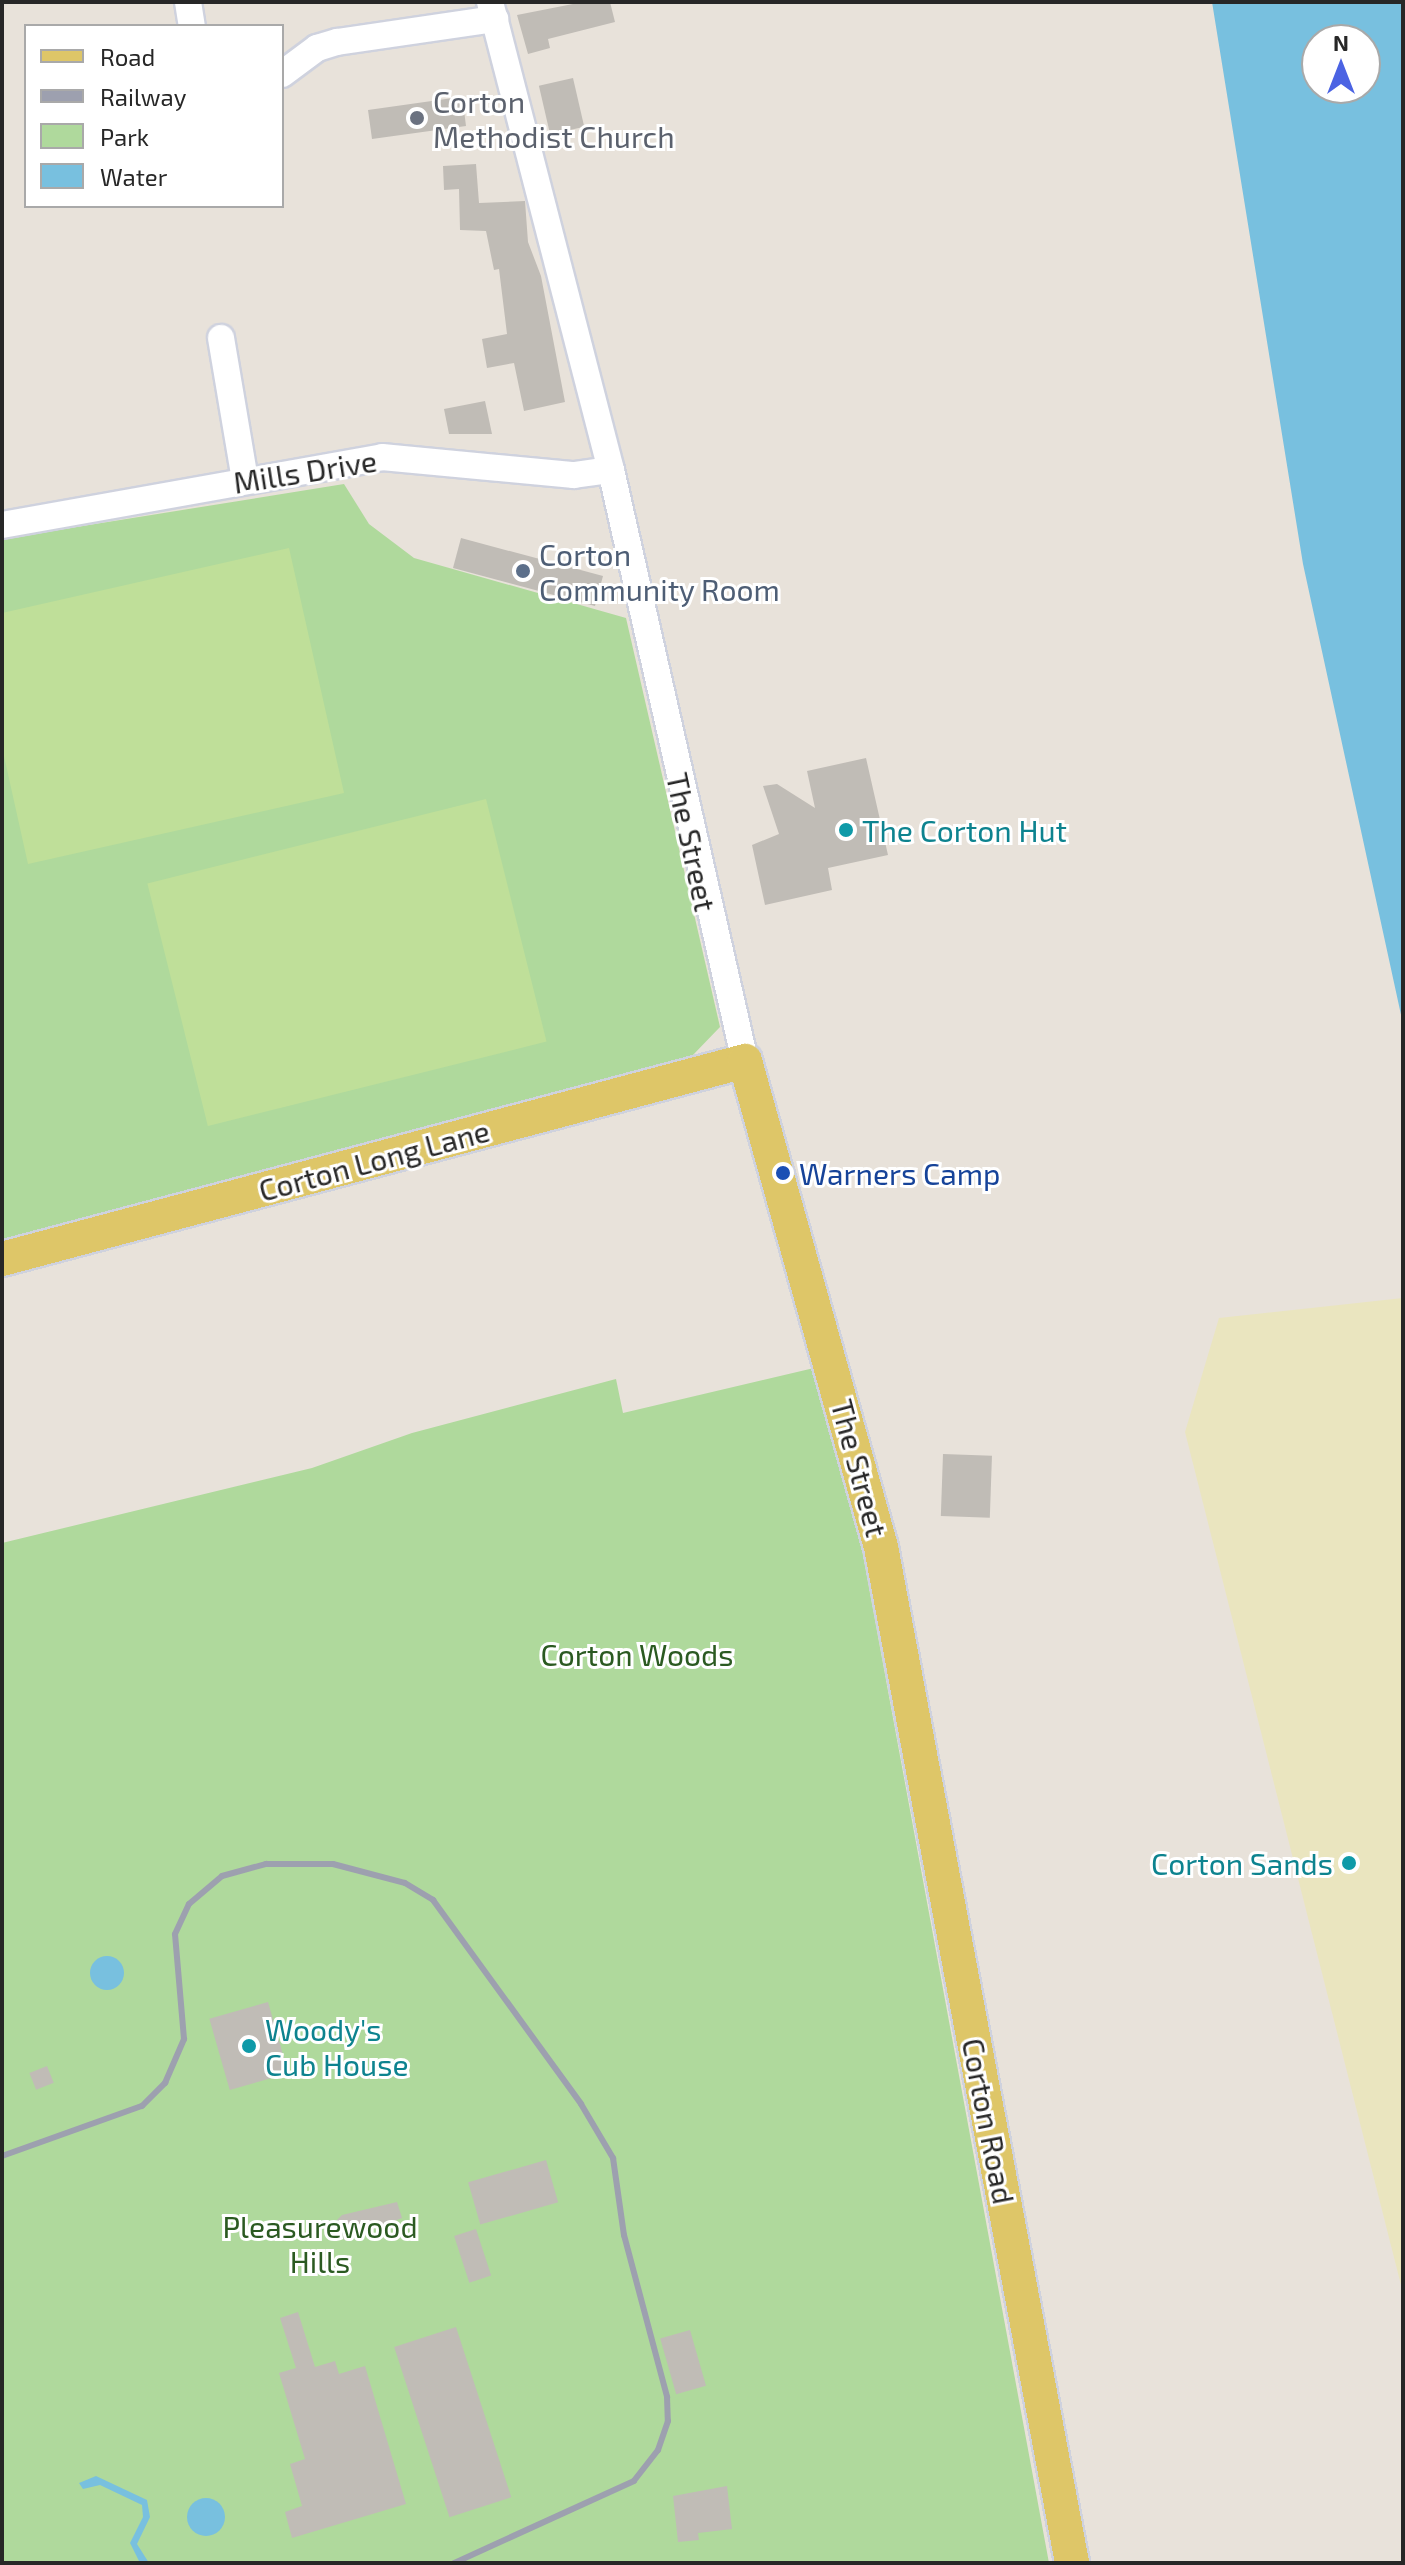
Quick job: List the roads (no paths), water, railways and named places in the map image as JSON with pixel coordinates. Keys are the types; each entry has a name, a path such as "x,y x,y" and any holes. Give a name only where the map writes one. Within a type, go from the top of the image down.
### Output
{"main road":[{"name":"Corton Long Lane","path":"2,1259 745,1061"},
{"name":"The Street","path":"745,1061 881,1547 906,1679"},
{"name":"Corton Road","path":"906,1679 1072,2563"}],"street":[{"path":"188,2 192,24"},
{"path":"284,73 317,48 337,42 492,11"},
{"name":"The Street","path":"492,11 611,470 745,1061"},
{"path":"221,338 245,480"},
{"name":"Mills Drive","path":"2,525 382,457 574,475 611,470"}],"water":[{"path":"1212,2 1403,2 1403,1024 1303,564"},
{"path":"107,1956 119,1961 124,1973 119,1985 107,1990 95,1985 90,1973 95,1961"},
{"path":"96,2476 147,2500 150,2517 137,2544 149,2563 140,2563 130,2543 143,2517 142,2505 100,2485 83,2489 79,2483"},
{"path":"206,2498 219,2504 225,2517 219,2530 206,2536 193,2530 187,2517 193,2504"}],"railway":[{"path":"2,2156 142,2106 165,2083 184,2039 175,1934 189,1904 222,1876 266,1864 333,1864 405,1883 433,1900 581,2104 613,2158 624,2235 667,2397 668,2421 658,2450 634,2481 454,2563"}],"place":[{"name":"Corton Methodist Church","path":"417,118"},
{"name":"Corton Community Room","path":"523,571"},
{"name":"The Corton Hut","path":"846,830"},
{"name":"Warners Camp","path":"783,1173"},
{"name":"Corton Sands","path":"1349,1863"},
{"name":"Woody's Cub House","path":"249,2046"}],"park label":[{"name":"Corton Woods","path":"637,1654"},
{"name":"Pleasurewood Hills","path":"320,2243"}]}
